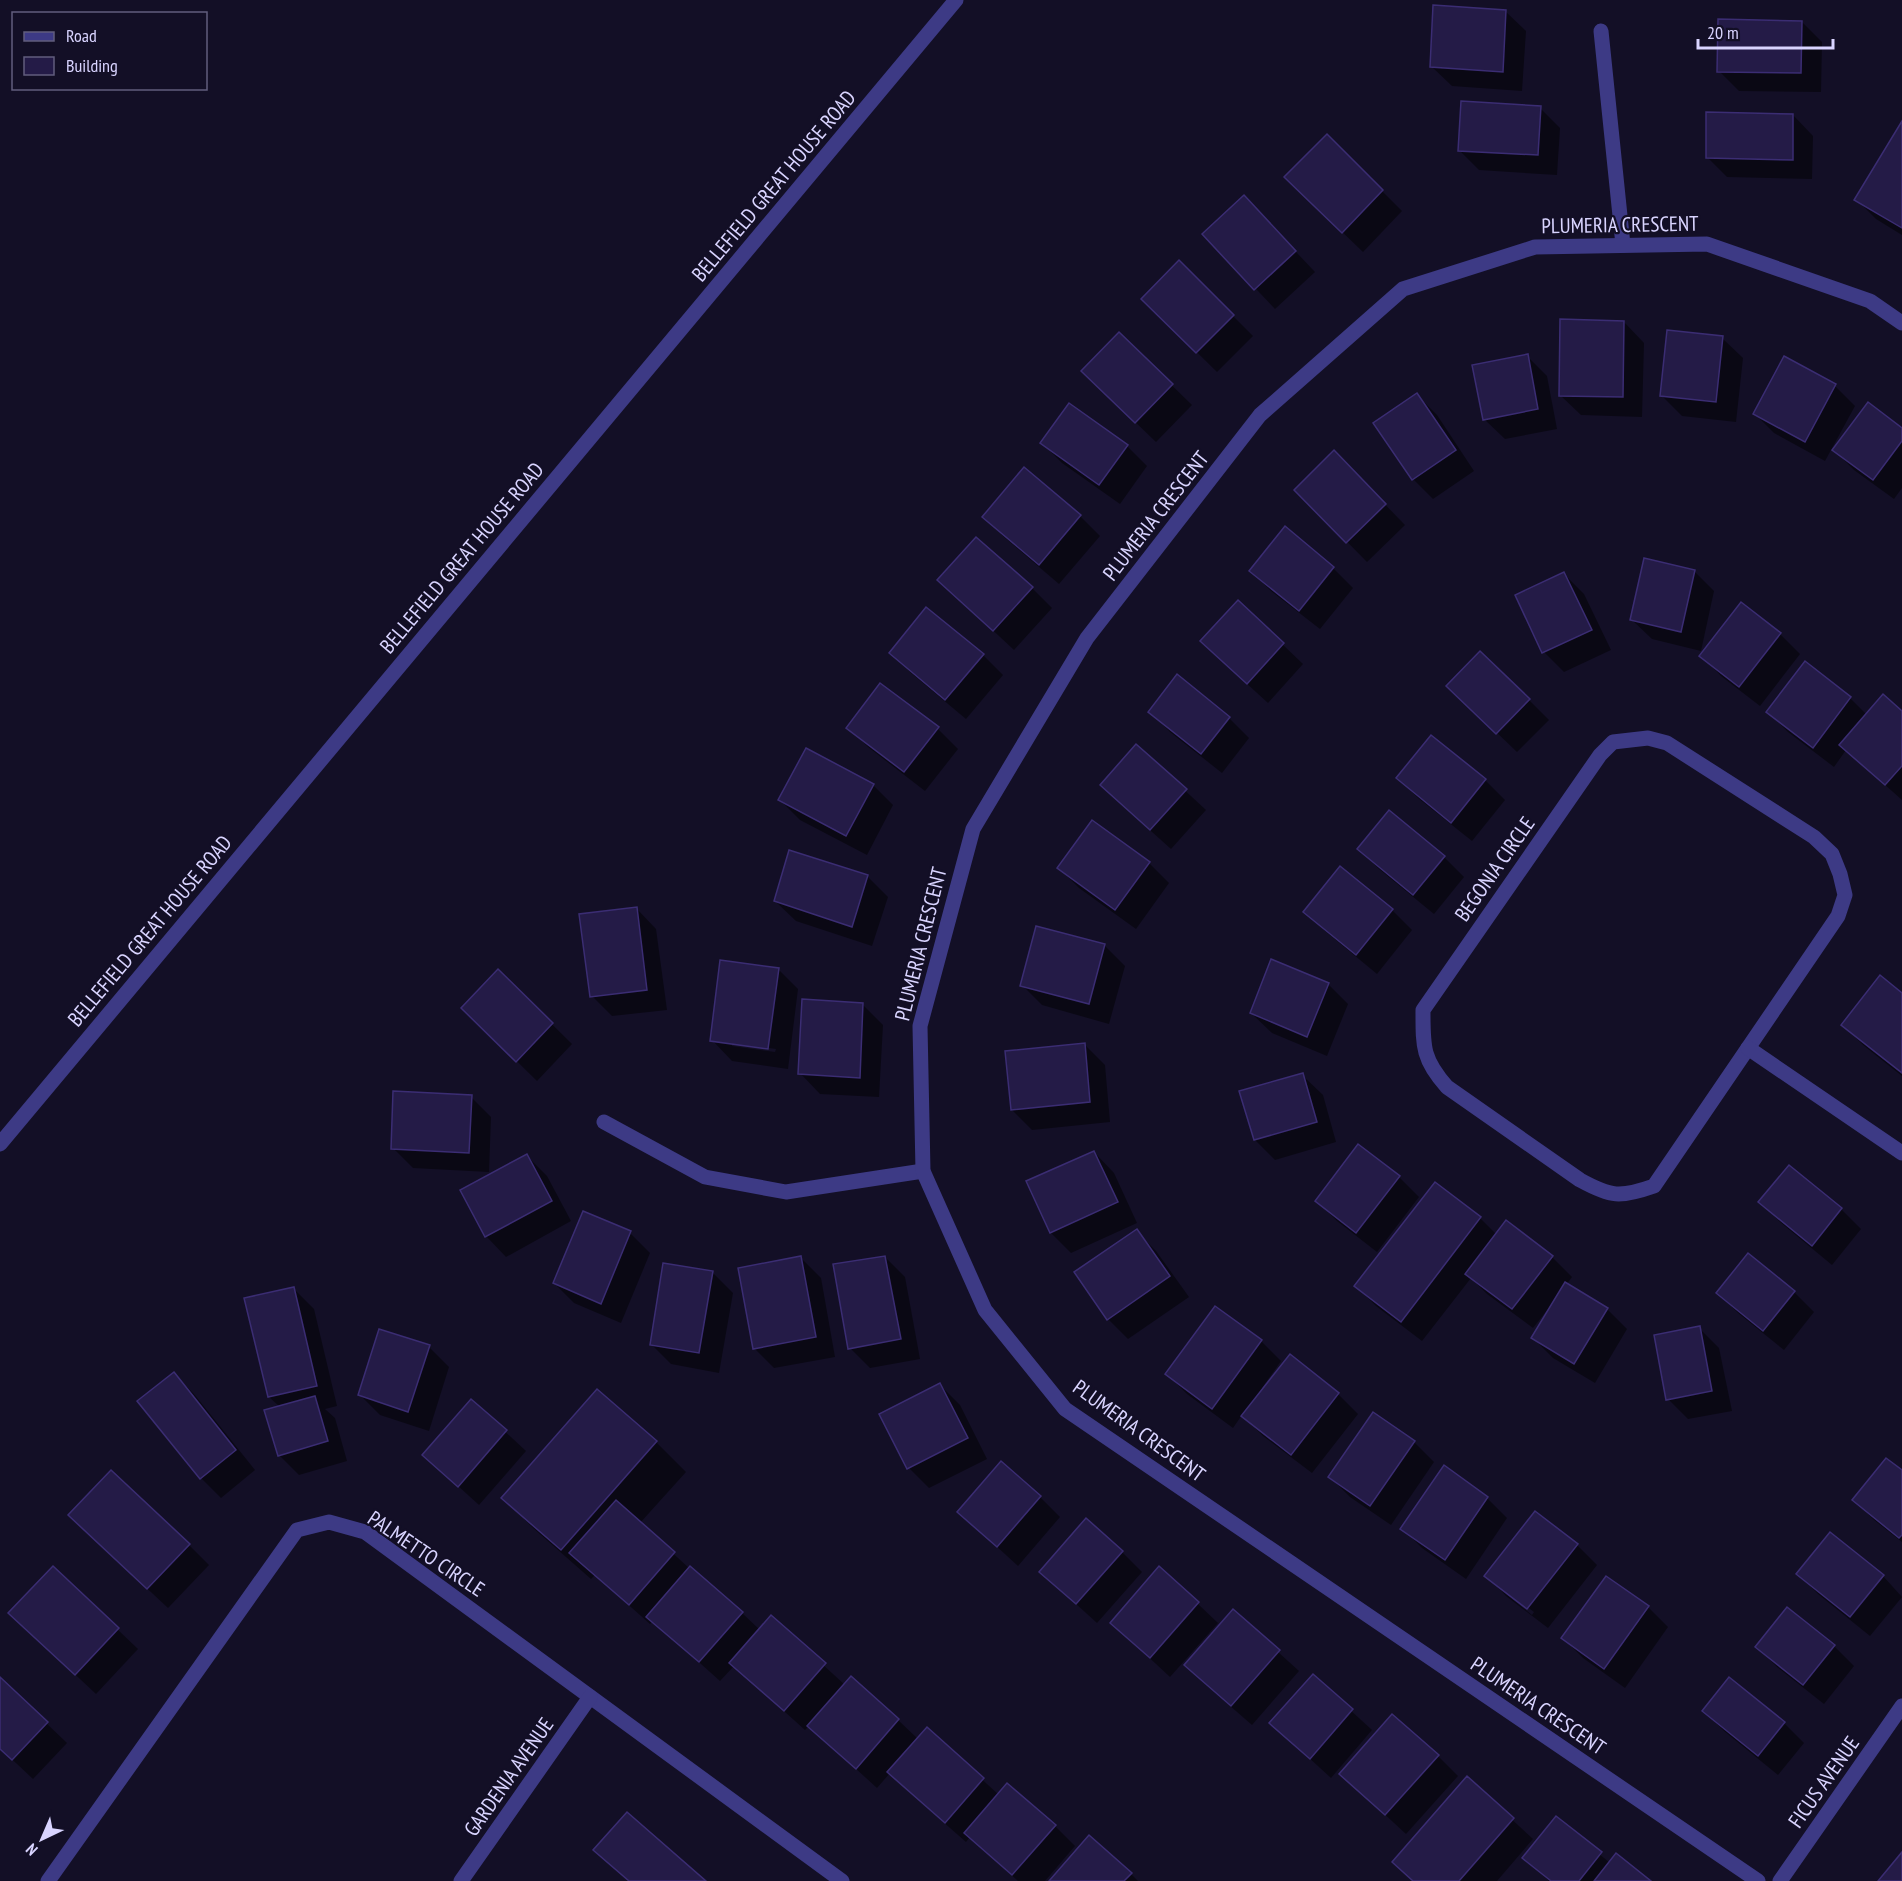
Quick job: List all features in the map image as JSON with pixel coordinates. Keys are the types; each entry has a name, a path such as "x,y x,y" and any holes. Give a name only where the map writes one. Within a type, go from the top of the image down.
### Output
{"street":[{"name":"BELLEFIELD GREAT HOUSE ROAD","path":"0,1144 956,0"},
{"path":"1601,31 1623,245"},
{"name":"PLUMERIA CRESCENT","path":"1758,1881 1065,1409 985,1310 923,1171 920,1026 973,829 1087,638 1260,415 1403,289 1534,247 1707,244 1870,301 1902,323"},
{"name":"BEGONIA CIRCLE","path":"1648,738 1667,742 1814,837 1832,854 1845,895 1838,915 1748,1048 1654,1186 1632,1194 1618,1195 1599,1191 1580,1180 1447,1087 1433,1072 1426,1056 1423,1010 1600,754 1613,742 1648,738"},
{"path":"1748,1048 1902,1153"},
{"path":"604,1122 705,1177 786,1192 923,1171"},
{"name":"PALMETTO CIRCLE","path":"48,1881 297,1530 329,1522 364,1532 842,1881"},
{"name":"GARDENIA AVENUE","path":"461,1881 590,1697"},
{"name":"FICUS AVENUE","path":"1780,1881 1902,1706"}],"building":[{"path":"1433,5 1506,10 1503,72 1430,67"},
{"path":"1718,19 1802,21 1801,73 1717,72"},
{"path":"1461,101 1541,106 1538,155 1458,151"},
{"path":"1706,112 1793,114 1793,160 1706,158"},
{"path":"1902,121 1902,228 1854,200"},
{"path":"1327,134 1383,190 1342,233 1284,177"},
{"path":"1244,195 1296,251 1254,290 1202,234"},
{"path":"1179,260 1234,315 1196,353 1141,299"},
{"path":"1560,319 1624,321 1623,397 1559,396"},
{"path":"1667,330 1723,336 1716,402 1660,396"},
{"path":"1119,332 1173,384 1135,423 1081,371"},
{"path":"1528,354 1538,409 1483,420 1472,365"},
{"path":"1784,356 1836,384 1805,442 1753,414"},
{"path":"1417,393 1456,450 1412,480 1373,423"},
{"path":"1868,402 1902,428 1902,441 1873,480 1832,450"},
{"path":"1069,403 1128,445 1099,485 1040,443"},
{"path":"1334,450 1386,504 1346,543 1294,490"},
{"path":"1024,467 1081,515 1039,565 982,517"},
{"path":"1285,526 1334,567 1299,611 1249,571"},
{"path":"976,537 1033,587 993,631 937,580"},
{"path":"1644,558 1695,570 1681,632 1630,620"},
{"path":"1564,572 1592,630 1542,653 1515,595"},
{"path":"1238,600 1284,643 1247,684 1200,641"},
{"path":"1741,602 1781,633 1739,687 1699,656"},
{"path":"926,607 984,654 945,700 889,653"},
{"path":"1480,651 1530,699 1496,734 1446,686"},
{"path":"1805,661 1851,697 1813,748 1766,712"},
{"path":"1177,674 1230,717 1201,754 1148,712"},
{"path":"880,683 939,727 904,772 846,728"},
{"path":"1883,694 1902,711 1902,766 1885,785 1839,745"},
{"path":"1431,735 1486,779 1451,823 1396,778"},
{"path":"1136,744 1187,789 1150,830 1100,785"},
{"path":"806,748 874,784 846,836 778,800"},
{"path":"1389,810 1445,856 1413,895 1357,849"},
{"path":"1092,820 1150,862 1115,910 1057,868"},
{"path":"789,850 868,875 852,927 774,901"},
{"path":"1340,866 1393,909 1356,955 1303,912"},
{"path":"637,907 647,990 590,997 579,914"},
{"path":"1036,926 1105,944 1089,1004 1020,986"},
{"path":"1271,959 1329,983 1307,1037 1250,1013"},
{"path":"720,960 779,968 768,1049 710,1041"},
{"path":"498,969 553,1023 516,1062 461,1008"},
{"path":"1880,975 1902,993 1902,1073 1841,1025"},
{"path":"802,999 863,1003 860,1078 798,1074"},
{"path":"1085,1043 1090,1102 1011,1110 1005,1051"},
{"path":"1303,1073 1317,1122 1254,1140 1239,1091"},
{"path":"393,1091 472,1095 469,1153 391,1149"},
{"path":"1358,1144 1400,1176 1356,1233 1315,1201"},
{"path":"1094,1151 1118,1202 1050,1233 1026,1181"},
{"path":"527,1154 552,1201 485,1237 460,1190"},
{"path":"1789,1165 1842,1208 1812,1246 1758,1202"},
{"path":"1435,1182 1481,1217 1401,1322 1354,1286"},
{"path":"583,1211 631,1231 601,1304 553,1283"},
{"path":"1506,1220 1553,1256 1512,1309 1465,1274"},
{"path":"1137,1229 1170,1276 1107,1320 1074,1272"},
{"path":"1748,1253 1795,1291 1763,1331 1716,1293"},
{"path":"801,1256 816,1337 753,1349 738,1268"},
{"path":"885,1256 901,1339 848,1349 833,1264"},
{"path":"663,1263 713,1271 699,1353 650,1345"},
{"path":"1565,1282 1608,1308 1574,1364 1531,1338"},
{"path":"294,1287 317,1386 268,1397 244,1298"},
{"path":"1215,1306 1262,1340 1212,1409 1165,1374"},
{"path":"1700,1326 1712,1391 1666,1400 1654,1335"},
{"path":"379,1329 430,1345 408,1412 358,1395"},
{"path":"1290,1354 1339,1393 1291,1455 1241,1416"},
{"path":"174,1372 236,1450 200,1479 137,1401"},
{"path":"940,1383 968,1438 907,1469 879,1414"},
{"path":"597,1389 657,1441 561,1550 501,1498"},
{"path":"315,1396 328,1441 278,1456 264,1410"},
{"path":"471,1399 507,1430 458,1487 422,1455"},
{"path":"1373,1412 1415,1441 1370,1506 1328,1477"},
{"path":"1886,1458 1902,1470 1902,1535 1899,1538 1852,1500"},
{"path":"1001,1461 1041,1496 997,1547 957,1512"},
{"path":"1444,1465 1488,1497 1445,1560 1400,1529"},
{"path":"111,1470 190,1544 147,1589 68,1515"},
{"path":"616,1500 675,1552 629,1605 569,1553"},
{"path":"1535,1511 1578,1544 1527,1609 1484,1576"},
{"path":"1086,1518 1123,1551 1076,1604 1039,1572"},
{"path":"1830,1532 1884,1575 1850,1617 1796,1574"},
{"path":"53,1566 119,1628 75,1675 8,1613"},
{"path":"690,1566 743,1612 699,1662 646,1617"},
{"path":"1159,1566 1199,1602 1150,1658 1110,1623"},
{"path":"1606,1576 1649,1606 1604,1669 1561,1638"},
{"path":"1787,1607 1835,1645 1803,1685 1755,1647"},
{"path":"1233,1609 1280,1650 1231,1706 1184,1665"},
{"path":"771,1615 826,1663 784,1711 729,1663"},
{"path":"1313,1674 1353,1709 1310,1759 1269,1723"},
{"path":"851,1676 899,1719 856,1769 807,1726"},
{"path":"0,1677 48,1722 12,1760 0,1749"},
{"path":"1729,1677 1785,1722 1758,1756 1702,1711"},
{"path":"1392,1714 1439,1755 1385,1815 1339,1774"},
{"path":"927,1727 984,1778 945,1823 887,1772"},
{"path":"1467,1776 1514,1818 1459,1881 1413,1881 1392,1862"},
{"path":"1007,1783 1056,1825 1012,1875 964,1833"},
{"path":"627,1812 706,1881 629,1881 593,1850"},
{"path":"1556,1816 1602,1852 1579,1881 1551,1881 1522,1858"},
{"path":"1089,1835 1132,1873 1124,1881 1049,1881"},
{"path":"1902,1852 1902,1881 1878,1881"},
{"path":"1616,1853 1651,1881 1594,1881"}]}
